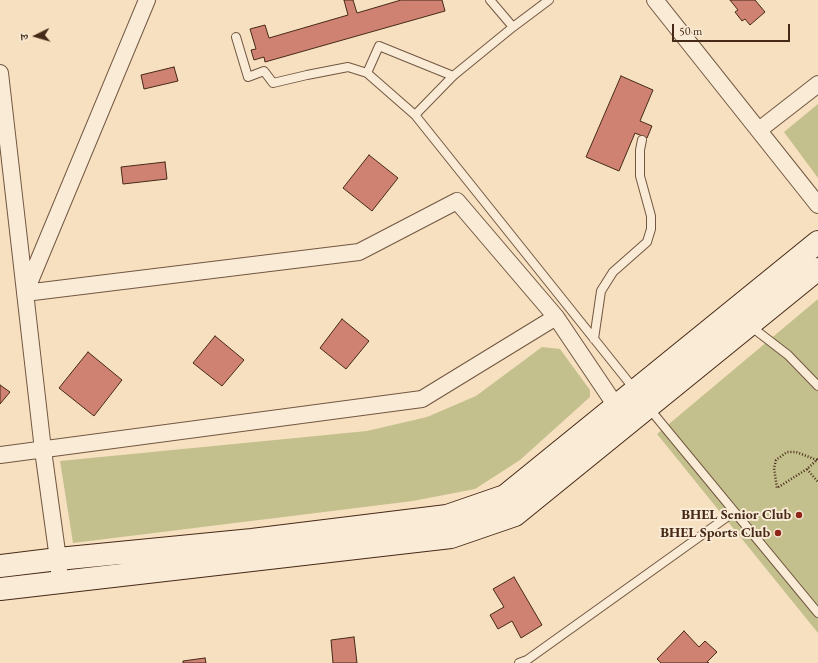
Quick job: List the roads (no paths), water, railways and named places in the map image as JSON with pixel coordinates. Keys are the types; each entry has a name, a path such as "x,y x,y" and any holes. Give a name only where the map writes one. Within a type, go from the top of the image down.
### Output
{"main road":[{"path":"0,589 451,537 515,515 628,423 642,399 739,320 818,242"},
{"path":"739,320 818,269"},
{"path":"0,566 252,540 447,516 505,496 615,406 642,399"}],"street":[{"path":"25,293 148,0"},
{"path":"655,0 818,205"},
{"path":"0,73 43,450 60,583"},
{"path":"759,130 818,84"},
{"path":"25,293 359,252 457,201 556,317 615,406 628,423"},
{"path":"0,455 422,400 556,317"}],"lane":[{"path":"490,0 513,27"},
{"path":"415,115 453,76 549,0"},
{"path":"236,36 248,77 264,72 273,83 348,67 367,73 415,115 642,399 818,613"},
{"path":"367,73 379,46 453,76"},
{"path":"594,339 601,291 613,272 647,242 651,229 650,216 640,176 640,150 642,140"},
{"path":"739,320 788,355 818,386"},
{"path":"519,663 527,660 734,512"}],"place":[{"name":"BHEL Senior Club","path":"799,515"},
{"name":"BHEL Sports Club","path":"778,533"}]}
